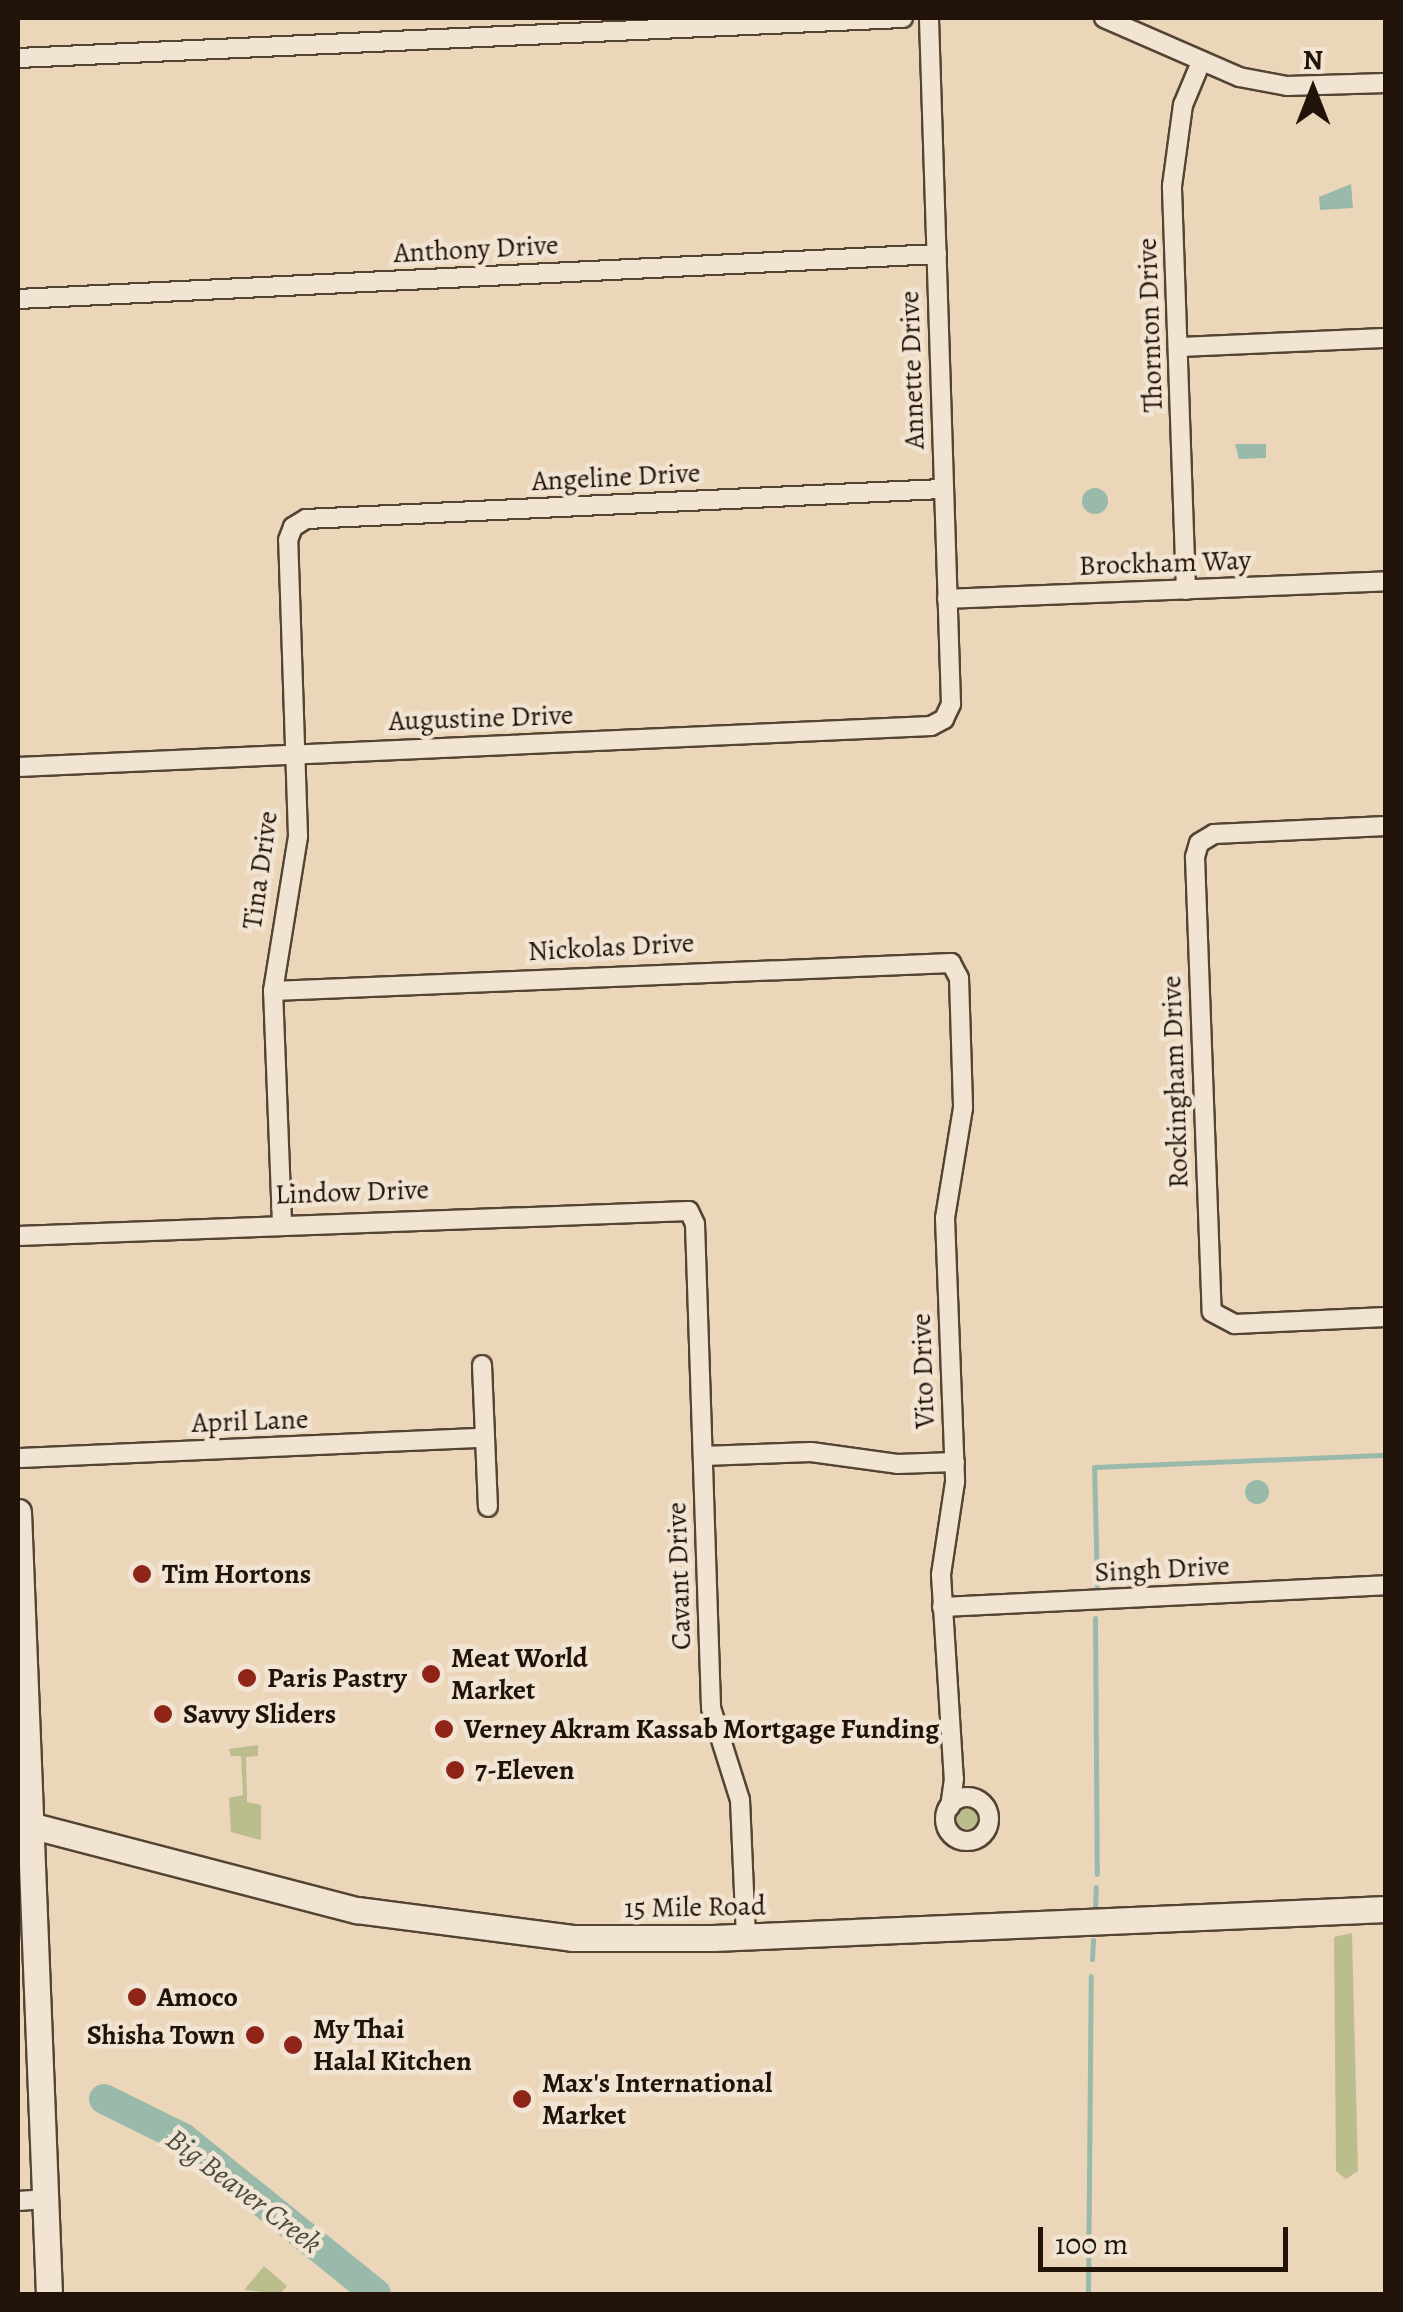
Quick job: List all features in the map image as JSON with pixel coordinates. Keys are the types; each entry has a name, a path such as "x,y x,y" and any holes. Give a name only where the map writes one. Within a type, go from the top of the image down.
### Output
{"main road":[{"path":"18,1512 24,1824 49,2294"},
{"name":"15 Mile Road","path":"24,1824 290,1895 453,1928 572,1938 746,1937 1386,1909"}],"street":[{"path":"18,58 903,18"},
{"name":"Annette Drive","path":"928,18 951,704 944,719"},
{"path":"1108,18 1201,62 1287,86 1386,84"},
{"name":"Thornton Drive","path":"1186,590 1174,163 1183,106 1201,62"},
{"name":"Anthony Drive","path":"18,298 936,254"},
{"path":"1178,347 1386,338"},
{"name":"Angeline Drive","path":"293,527 306,519 943,490"},
{"name":"Tina Drive","path":"282,1222 274,991 296,850 288,540 293,527"},
{"name":"Brockham Way","path":"947,599 1386,581"},
{"name":"Augustine Drive","path":"18,767 931,726 944,719"},
{"name":"Rockingham Drive","path":"1386,826 1214,834 1198,843 1209,1304 1216,1318 1236,1324 1386,1317"},
{"name":"Nickolas Drive","path":"274,991 951,963"},
{"name":"Vito Drive","path":"950,1807 954,1779 942,1607 955,1462 945,1218 963,1108 959,978 951,963"},
{"name":"Lindow Drive","path":"18,1236 282,1222 689,1210"},
{"name":"Cavant Drive","path":"689,1210 695,1224 713,1723 740,1800 746,1937"},
{"path":"482,1364 488,1507"},
{"name":"April Lane","path":"18,1458 486,1438"},
{"path":"703,1456 811,1452 897,1464 955,1462"},
{"name":"Singh Drive","path":"942,1607 1386,1585"},
{"path":"954,1779 975,1799 989,1820 972,1840 952,1834 950,1807 975,1799"},
{"path":"18,2201 46,2200"}],"green space":[{"path":"258,1745 258,1756 246,1757 247,1802 261,1805 261,1840 231,1832 229,1798 243,1795 241,1756 231,1756 229,1749"},
{"path":"963,1807 971,1807 978,1818 971,1829 963,1829 956,1822 956,1814"},
{"path":"1352,1933 1358,2171 1346,2179 1336,2171 1334,1937"},
{"path":"264,2266 287,2286 280,2294 244,2290"}],"shaded area":[{"path":"1351,184 1353,208 1320,210 1319,197"},
{"path":"1235,444 1266,444 1266,458 1239,459"},
{"path":"1095,488 1104,492 1108,501 1104,510 1095,514 1086,510 1082,501 1086,492"},
{"path":"1257,1480 1266,1483 1266,1501 1257,1504 1248,1501 1245,1492 1248,1483"}],"waterway":[{"path":"1097,1586 1094,1467 1386,1455"},
{"path":"1095,1618 1097,1874"},
{"path":"1095,1910 1096,1887"},
{"path":"1092,1959 1093,1940"},
{"path":"1088,2294 1091,1976"},
{"name":"Big Beaver Creek","path":"104,2099 183,2138 376,2294"}],"place":[{"name":"Tim Hortons","path":"142,1574"},
{"name":"Meat World Market","path":"431,1674"},
{"name":"Paris Pastry","path":"247,1678"},
{"name":"Savvy Sliders","path":"163,1714"},
{"name":"Verney Akram Kassab Mortgage Funding","path":"444,1729"},
{"name":"7-Eleven","path":"455,1770"},
{"name":"Amoco","path":"137,1997"},
{"name":"Shisha Town","path":"255,2035"},
{"name":"My Thai Halal Kitchen","path":"293,2045"},
{"name":"Max's International Market","path":"522,2099"}]}
